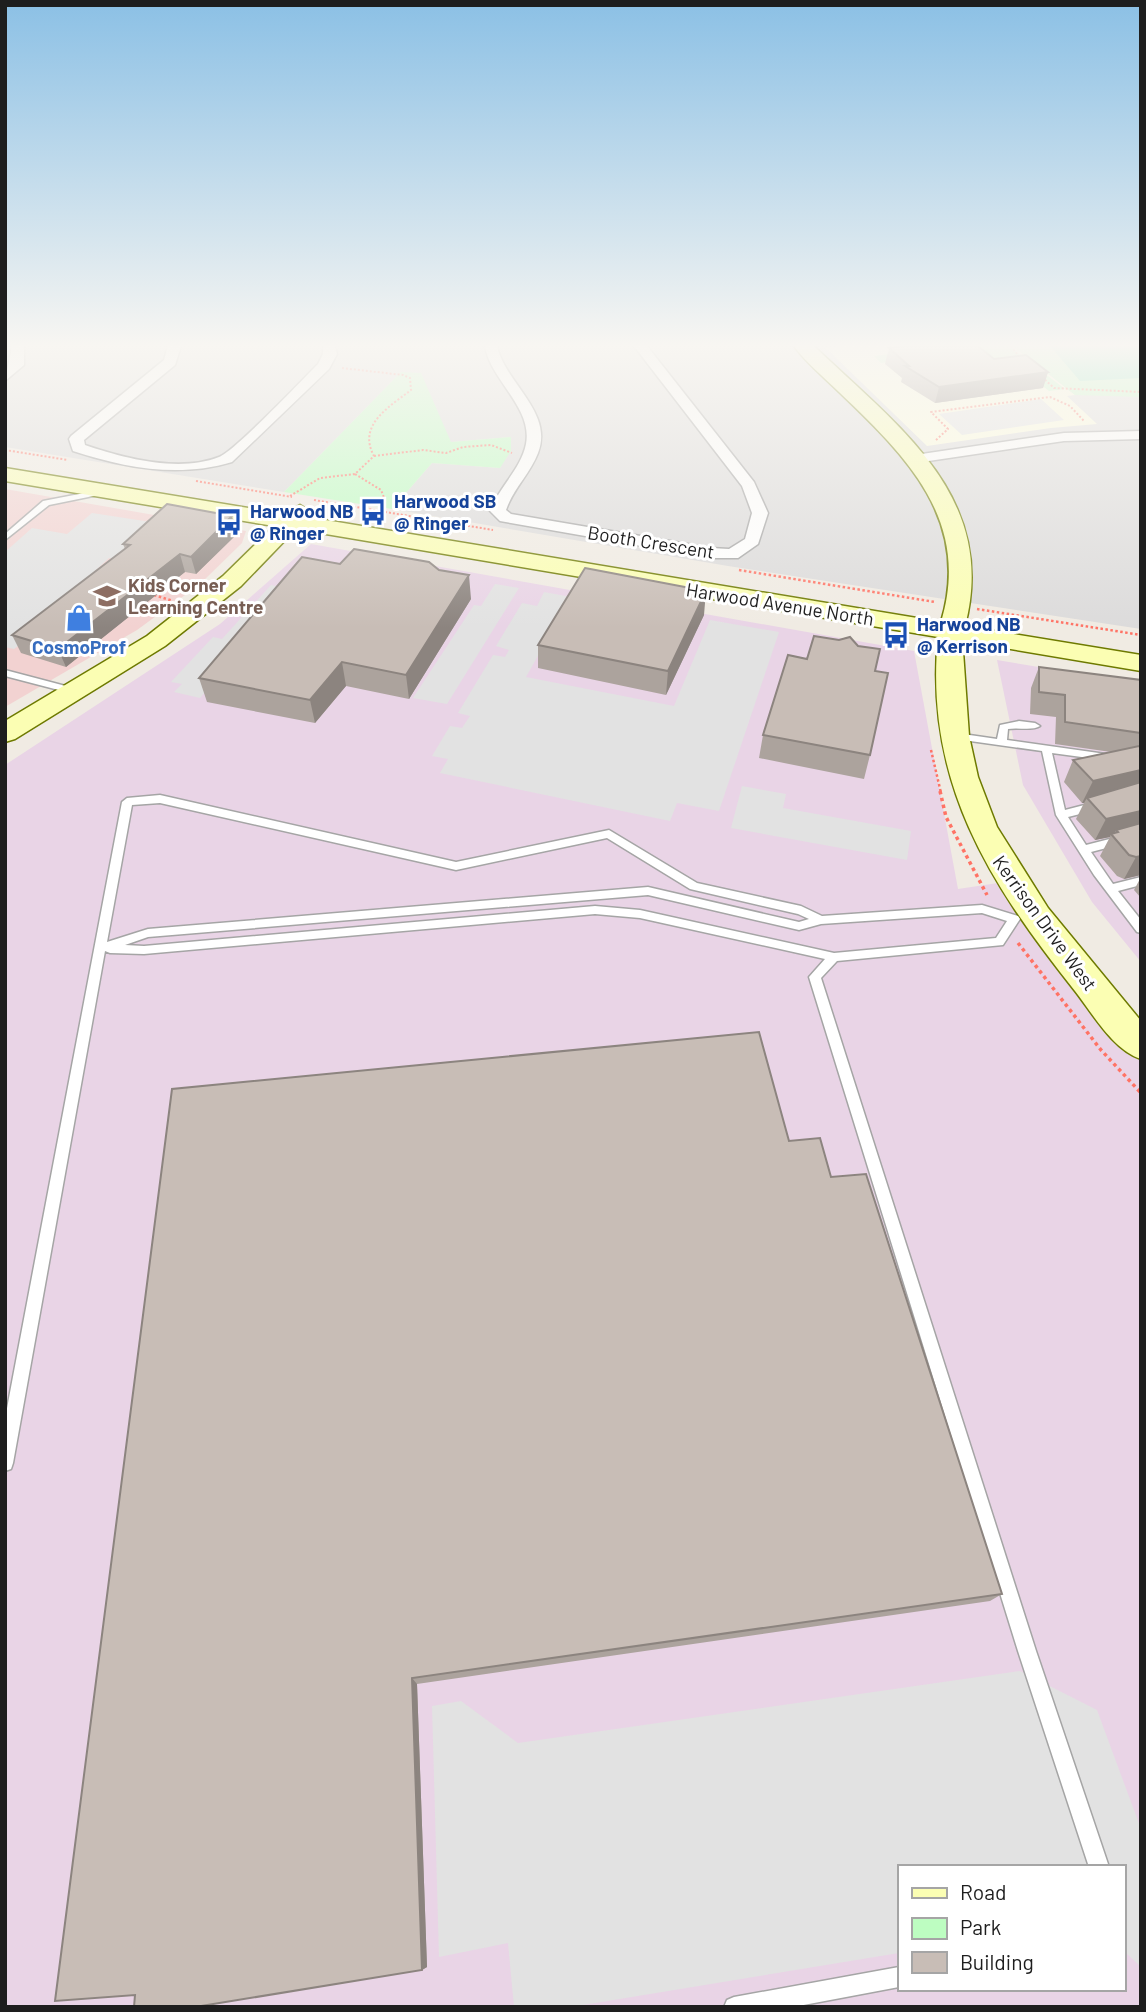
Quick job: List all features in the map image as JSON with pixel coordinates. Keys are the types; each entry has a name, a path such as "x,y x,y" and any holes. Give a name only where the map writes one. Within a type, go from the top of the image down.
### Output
{"main road":[{"name":"Kerrison Drive West","path":"896,440 915,459 949,508 957,558 956,736 970,797 994,856 1116,1017 1141,1045"},
{"name":"Harwood Avenue North","path":"5,458 295,509 955,618 1141,663"},
{"name":"Harwood Avenue North","path":"5,474 46,492 107,492 378,515 927,605 955,618 984,615 1141,643"},
{"path":"5,733 156,641 232,581 295,509"}],"street":[{"path":"76,440 78,448 95,454 188,468 209,466 227,459 247,440"},
{"name":"Booth Crescent","path":"533,440 531,454 501,500 498,511 506,518 711,553 732,554 752,541 760,513 749,485 714,440"},
{"path":"915,459 1044,440"}],"lane":[{"path":"5,538 46,492"},
{"path":"5,673 74,691"},
{"path":"1002,741 1003,727 1019,724 1035,726"},
{"path":"956,736 1141,762"},
{"path":"1046,748 1061,815 1110,889 1140,927"},
{"path":"5,1463 127,802 160,799 456,866 608,834 694,886 801,910 821,920"},
{"path":"1061,815 1114,801"},
{"path":"1083,850 1141,835"},
{"path":"1110,889 1141,881"},
{"path":"648,891 799,926 821,920 982,909 1014,919 999,942 834,957 640,914 595,910 144,950 99,949 148,933 648,891"},
{"path":"834,957 815,978 1027,1651 1098,1865"},
{"path":"734,2007 898,1977"}],"path":[{"path":"368,440 368,449 374,457"},
{"path":"355,474 374,457 423,450 446,453 463,447 491,445 514,454"},
{"path":"5,450 80,462"},
{"path":"295,509 315,478 334,472 355,474 381,490 386,500 378,515"},
{"path":"190,480 295,509 378,515 504,532"},
{"path":"731,569 927,605 955,618 984,615 1141,635"},
{"path":"144,592 180,603"}],"shaded area":[{"path":"5,440 335,440 284,492 5,447"},
{"path":"510,440 1141,440 1141,629 728,566 392,509 432,463 500,468"},
{"path":"921,440 969,440 927,446"},
{"path":"5,489 246,531 242,543 200,584 137,630 5,707"},
{"path":"92,513 151,522 119,560 109,558 83,582 98,586 14,649 5,647 5,552 32,528 67,534"},
{"path":"311,544 914,651 958,889 998,883 1035,939 1141,1057 1141,2007 5,2007 5,765 220,624"},
{"path":"495,584 519,588 447,704 413,698 474,605 481,606"},
{"path":"271,585 295,590 200,698 174,692 182,684 171,682 213,637 222,639"},
{"path":"544,592 571,597 526,677 674,706 710,620 779,632 719,811 677,803 670,821 440,773 448,759 432,756 450,726 462,728 470,716 458,713 493,655 505,657 509,650 496,646 522,603 537,606"},
{"path":"997,660 1141,684 1141,962 1092,902 1023,785"},
{"path":"742,786 786,794 783,808 911,831 907,860 731,828"},
{"path":"1020,1671 1097,1710 1141,1829 1141,1967 1125,1952 1125,1865 898,1865 898,1953 571,2007 514,2007 508,1943 439,1957 432,1706 461,1701 518,1743"}],"green space":[{"path":"335,440 451,442 511,440 511,451 500,468 432,463 392,509 284,492"}],"building":[{"path":"167,504 232,516 191,557 180,554 58,649 12,635 130,545 123,544"},
{"path":"354,549 429,562 439,570 469,575 406,675 342,662 310,700 199,678 302,557 340,564"},
{"path":"585,568 706,591 668,671 538,645"},
{"path":"814,636 839,640 850,637 858,646 880,649 875,671 888,673 870,755 763,735 788,655 807,659"},
{"path":"1039,667 1141,680 1141,733 1065,722 1065,695 1039,692"},
{"path":"1139,746 1141,770 1093,781 1073,760"},
{"path":"1141,782 1141,811 1106,819 1087,798"},
{"path":"1141,823 1141,856 1136,857 1129,855 1111,834"},
{"path":"759,1032 789,1141 820,1138 831,1177 866,1174 1002,1594 412,1678 422,1970 195,2007 134,2007 135,1995 55,2001 172,1089"}],"place":[{"name":"Harwood SB @ Ringer","path":"373,512"},
{"name":"Harwood NB @ Ringer","path":"229,522"},
{"name":"Kids Corner Learning Centre","path":"107,596"},
{"name":"CosmoProf","path":"79,618"},
{"name":"Harwood NB @ Kerrison","path":"896,635"}]}
